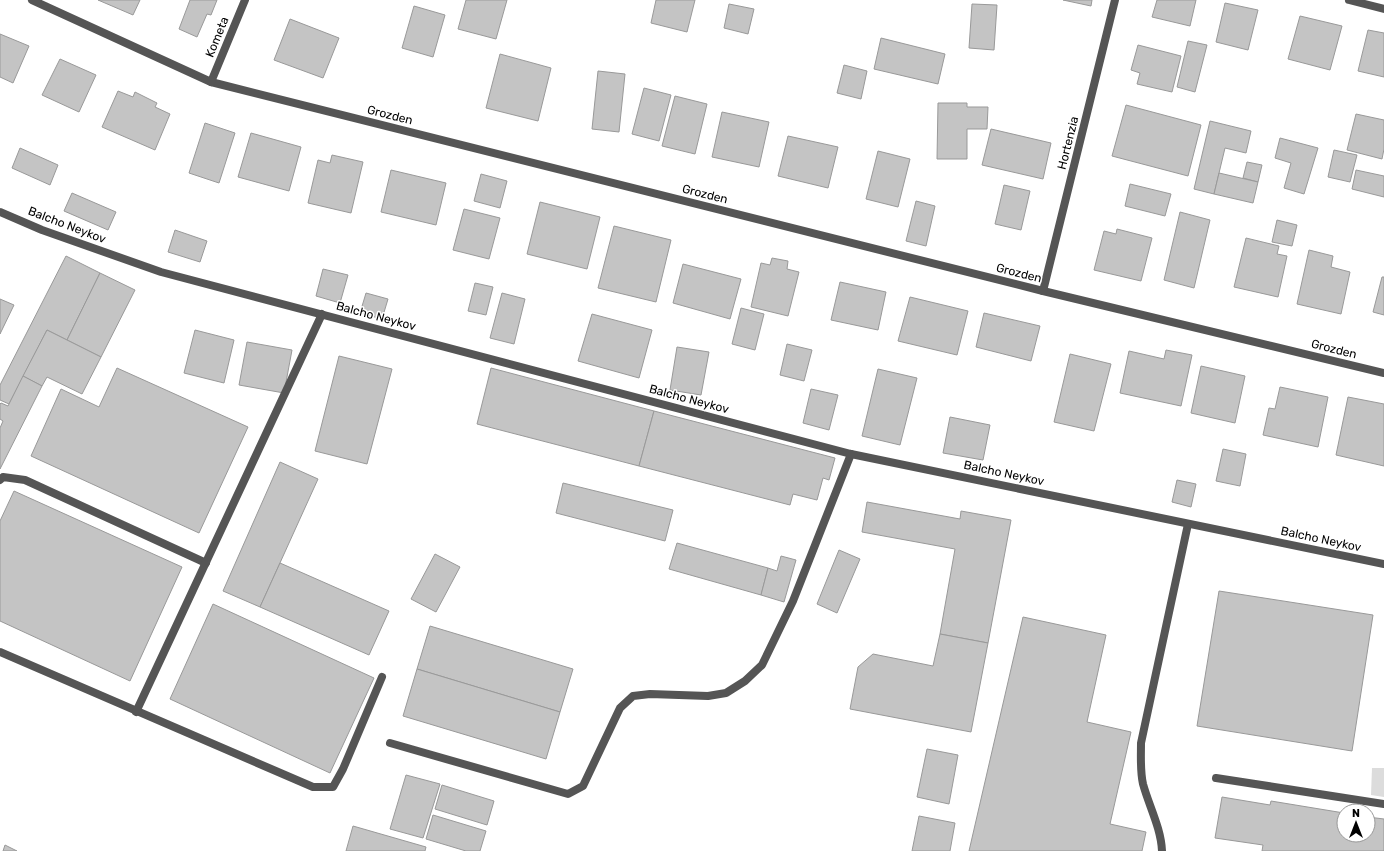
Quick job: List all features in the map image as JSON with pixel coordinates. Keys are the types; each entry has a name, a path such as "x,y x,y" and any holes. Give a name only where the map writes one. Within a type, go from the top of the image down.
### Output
{"street":[{"name":"Grozden","path":"32,0 211,82 1044,291 1384,373"},
{"name":"Kometa","path":"211,82 244,0"},
{"name":"Hortenzia","path":"1044,291 1115,0"},
{"path":"1349,0 1384,9"},
{"name":"Balcho Neykov","path":"0,212 42,230 161,272 851,454 1384,564"},
{"path":"136,712 322,314"},
{"path":"390,743 568,794 583,786 620,708 633,696 650,694 708,696 726,693 745,681 762,665 794,601 851,454"},
{"path":"0,480 3,477 25,480 206,563"},
{"path":"1162,851 1156,821 1143,784 1140,763 1142,743 1188,524"},
{"path":"0,652 136,712 313,787 333,787 343,769 382,677"},
{"path":"1216,778 1384,804"}],"shaded area":[{"path":"1372,768 1384,768 1384,797 1371,795"}],"building":[{"path":"98,0 140,0 133,15"},
{"path":"190,0 217,0 211,15 207,14 197,37 179,29"},
{"path":"466,0 507,0 496,39 458,29"},
{"path":"656,0 695,0 687,32 651,23"},
{"path":"1063,0 1092,0 1091,6"},
{"path":"1157,0 1196,0 1190,26 1152,17"},
{"path":"1225,3 1258,10 1248,50 1216,42"},
{"path":"729,4 754,9 748,34 724,28"},
{"path":"972,4 997,5 994,50 969,48"},
{"path":"414,6 445,15 433,57 402,48"},
{"path":"1300,16 1342,26 1330,70 1288,59"},
{"path":"290,19 339,38 323,78 274,60"},
{"path":"1368,30 1384,33 1384,77 1358,71"},
{"path":"0,34 29,46 13,83 0,77"},
{"path":"881,38 945,54 938,84 874,69"},
{"path":"1188,41 1207,45 1195,92 1177,87"},
{"path":"1138,45 1181,56 1172,92 1137,84 1140,73 1131,70"},
{"path":"500,54 551,68 538,121 486,108"},
{"path":"60,59 96,75 79,112 42,95"},
{"path":"844,65 867,71 861,99 837,93"},
{"path":"598,71 625,74 619,132 592,129"},
{"path":"644,88 671,95 659,141 632,134"},
{"path":"118,91 133,97 135,92 157,103 155,107 170,114 155,150 102,127"},
{"path":"675,96 707,104 695,154 662,146"},
{"path":"938,103 967,103 967,107 988,107 987,129 967,129 967,159 937,159"},
{"path":"1126,105 1201,125 1188,176 1112,156"},
{"path":"722,112 769,122 759,167 712,157"},
{"path":"1356,114 1384,120 1384,149 1382,159 1347,150"},
{"path":"1210,121 1251,131 1246,153 1225,148 1214,194 1194,189"},
{"path":"205,123 235,133 219,183 189,173"},
{"path":"991,129 1051,143 1043,179 982,165"},
{"path":"251,133 301,147 289,191 238,177"},
{"path":"788,136 838,147 828,188 778,176"},
{"path":"1280,138 1318,148 1304,194 1284,188 1291,163 1275,158"},
{"path":"20,148 58,165 50,185 12,168"},
{"path":"1334,150 1357,155 1350,182 1328,177"},
{"path":"878,151 910,159 898,207 866,199"},
{"path":"332,155 363,162 351,213 308,203 318,160 330,163"},
{"path":"1247,162 1262,165 1258,182 1243,178"},
{"path":"391,170 446,183 436,225 381,212"},
{"path":"1356,170 1384,176 1384,197 1352,189"},
{"path":"1219,173 1258,182 1253,203 1214,194"},
{"path":"481,174 507,181 500,208 474,201"},
{"path":"1130,184 1171,194 1165,216 1125,206"},
{"path":"1004,185 1030,191 1021,230 995,224"},
{"path":"72,193 116,212 108,230 64,211"},
{"path":"916,201 935,206 926,246 906,241"},
{"path":"540,202 600,217 587,269 527,254"},
{"path":"464,209 500,218 489,259 453,250"},
{"path":"1180,212 1210,220 1194,288 1164,280"},
{"path":"1277,220 1297,225 1292,246 1272,242"},
{"path":"614,226 671,240 656,302 598,288"},
{"path":"1117,229 1152,238 1141,281 1094,270 1104,231 1116,234"},
{"path":"175,230 207,241 200,262 168,252"},
{"path":"1246,238 1279,246 1277,254 1287,256 1278,297 1234,287"},
{"path":"1309,250 1333,256 1331,267 1350,272 1341,314 1297,304"},
{"path":"66,256 100,273 67,340 47,330 9,404 0,400 0,385"},
{"path":"772,258 788,261 787,269 799,272 788,316 751,307 761,263 770,265"},
{"path":"683,264 741,279 730,319 673,303"},
{"path":"323,269 348,275 340,303 316,296"},
{"path":"100,273 135,290 101,357 67,340"},
{"path":"1382,277 1384,277 1384,315 1373,312"},
{"path":"840,282 886,292 878,330 831,320"},
{"path":"475,283 493,287 486,315 468,311"},
{"path":"366,293 388,299 382,319 360,313"},
{"path":"502,293 525,299 514,344 490,338"},
{"path":"910,297 968,311 957,355 898,341"},
{"path":"0,299 14,305 0,334"},
{"path":"741,308 764,314 755,350 732,344"},
{"path":"984,313 1040,326 1031,361 976,347"},
{"path":"592,314 652,330 639,378 578,361"},
{"path":"47,330 101,357 82,394 47,377 42,386 23,376"},
{"path":"195,330 234,340 224,383 184,373"},
{"path":"247,342 292,350 284,393 239,385"},
{"path":"787,344 812,350 804,381 780,375"},
{"path":"677,347 709,352 701,395 670,390"},
{"path":"1166,350 1192,355 1181,406 1120,393 1129,351 1164,359"},
{"path":"1070,354 1111,364 1094,431 1054,422"},
{"path":"339,356 392,369 367,464 315,451"},
{"path":"1201,366 1245,376 1235,423 1191,413"},
{"path":"117,368 248,427 199,533 31,456 61,389 99,407"},
{"path":"491,368 654,411 639,466 477,424"},
{"path":"878,369 917,378 900,445 862,436"},
{"path":"23,376 42,386 0,469 0,428 3,421 0,419 0,404 1,403 8,406"},
{"path":"1280,387 1328,397 1318,447 1263,435 1269,408 1275,409"},
{"path":"811,389 838,395 829,430 803,423"},
{"path":"1348,397 1384,404 1384,466 1336,455"},
{"path":"654,411 835,458 829,480 823,478 817,500 793,494 790,505 639,466"},
{"path":"950,417 990,425 983,460 943,453"},
{"path":"1223,449 1246,454 1240,486 1216,481"},
{"path":"280,462 318,479 260,607 223,591"},
{"path":"1177,480 1196,484 1191,507 1172,502"},
{"path":"563,483 673,510 665,541 556,513"},
{"path":"14,491 182,567 130,681 0,621 0,521"},
{"path":"867,502 960,519 961,511 1011,520 988,643 940,634 955,549 862,532"},
{"path":"677,543 768,568 761,595 669,569"},
{"path":"839,550 860,559 837,613 817,604"},
{"path":"435,554 460,567 436,612 411,599"},
{"path":"781,556 796,560 784,602 761,595 768,568 777,571"},
{"path":"280,563 389,611 369,655 260,607"},
{"path":"1219,591 1373,615 1352,751 1197,726"},
{"path":"213,604 374,678 330,773 170,699"},
{"path":"1023,617 1106,635 1087,722 1131,732 1110,824 1146,832 1142,851 969,851"},
{"path":"430,626 573,669 560,712 417,669"},
{"path":"940,634 988,643 971,732 850,709 858,667 873,654 933,666"},
{"path":"417,669 560,712 546,759 403,716"},
{"path":"927,749 958,755 949,804 917,797"},
{"path":"406,775 440,784 423,838 390,829"},
{"path":"442,785 494,801 487,825 435,809"},
{"path":"1222,797 1270,805 1271,801 1336,812 1336,843 1376,843 1376,818 1384,819 1384,851 1262,851 1263,845 1215,838"},
{"path":"433,815 486,831 480,851 466,851 426,839"},
{"path":"919,816 955,823 950,851 912,851"},
{"path":"353,826 426,847 425,851 346,851"},
{"path":"5,845 17,851 3,851"}]}
